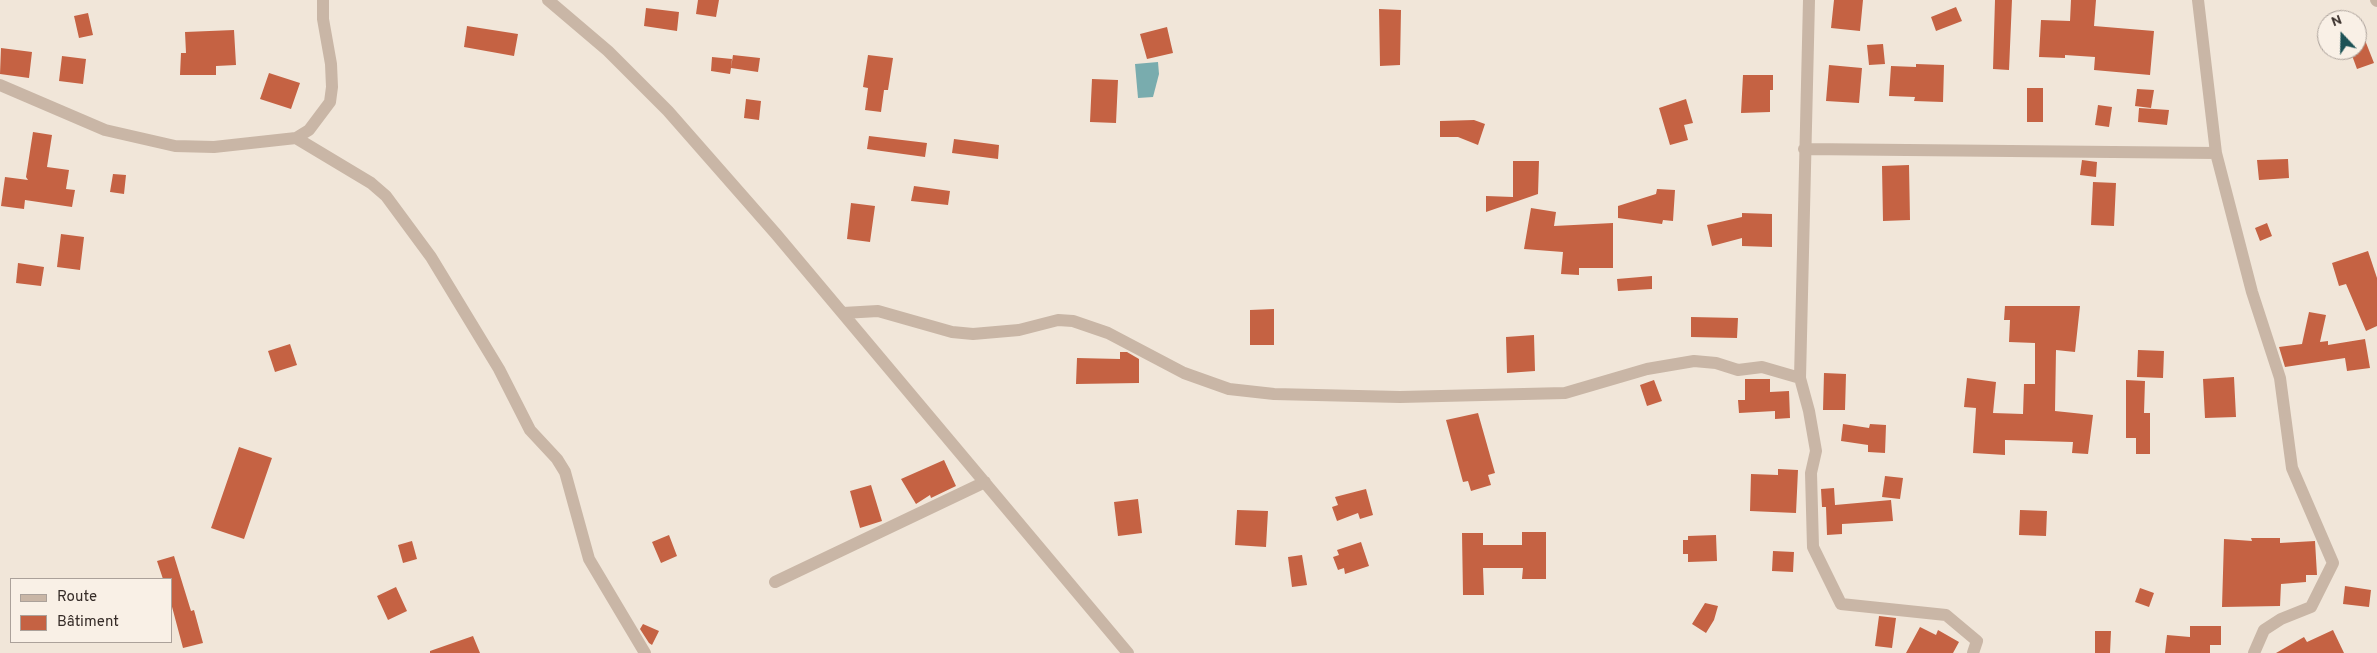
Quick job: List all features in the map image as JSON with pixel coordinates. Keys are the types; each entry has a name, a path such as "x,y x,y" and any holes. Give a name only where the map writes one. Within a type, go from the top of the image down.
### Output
{"street":[{"path":"0,85 106,130 175,146 214,146 296,138 309,130 330,102 332,87 331,64 323,18 323,0"},
{"path":"548,0 608,50 668,111 843,313 1128,653"},
{"path":"1809,0 1800,378 1809,411 1816,451 1811,473 1813,548 1841,604 1946,615 1977,641 1973,653"},
{"path":"2198,0 2216,153 2252,292 2280,378 2292,468 2333,563 2311,607 2281,619 2264,630 2254,653"},
{"path":"296,138 371,183 386,196 431,257 498,369 530,430 557,459 565,472 589,559 645,653"},
{"path":"1804,149 2216,153"},
{"path":"843,313 878,311 952,332 973,334 1019,330 1058,320 1073,321 1108,333 1184,373 1229,388 1274,394 1400,396 1565,393 1647,369 1694,361 1716,363 1738,370 1762,367 1800,378"},
{"path":"775,582 985,482"}],"water":[{"path":"1158,62 1159,74 1153,97 1138,98 1135,64"}],"building":[{"path":"698,0 719,0 716,17 696,14"},
{"path":"1834,0 1863,0 1860,31 1831,28"},
{"path":"1995,0 2012,0 2009,70 1993,69"},
{"path":"2071,0 2096,0 2094,26 2154,31 2150,75 2094,70 2095,57 2065,55 2065,58 2039,57 2041,20 2070,21"},
{"path":"1956,7 1962,21 1936,31 1931,17"},
{"path":"646,8 679,12 677,31 644,26"},
{"path":"1379,9 1401,10 1400,65 1380,66"},
{"path":"88,13 93,35 79,38 74,16"},
{"path":"467,26 518,34 514,56 464,47"},
{"path":"1167,27 1173,53 1147,59 1140,34"},
{"path":"234,30 236,65 216,66 216,75 180,75 181,53 186,53 185,32"},
{"path":"1883,44 1885,64 1869,65 1867,45"},
{"path":"2367,45 2374,63 2357,69 2354,60 2367,60"},
{"path":"1,48 32,52 29,78 0,74"},
{"path":"733,55 760,58 758,72 731,68"},
{"path":"868,55 893,58 888,90 884,90 881,112 865,110 868,88 863,87"},
{"path":"62,56 86,59 83,84 59,81"},
{"path":"712,57 732,59 730,74 711,71"},
{"path":"1916,64 1944,65 1943,102 1914,101 1915,97 1889,96 1891,66 1916,67"},
{"path":"1829,65 1862,68 1859,103 1826,101"},
{"path":"269,73 300,83 291,109 260,99"},
{"path":"1743,75 1773,75 1773,90 1770,90 1770,112 1741,113"},
{"path":"1092,79 1118,80 1116,123 1090,122"},
{"path":"2027,88 2043,88 2043,122 2027,122"},
{"path":"2137,89 2154,90 2151,108 2135,106"},
{"path":"746,99 761,101 759,120 744,118"},
{"path":"1686,99 1693,123 1684,125 1688,140 1670,145 1659,108"},
{"path":"2098,105 2112,107 2109,127 2095,125"},
{"path":"2139,108 2169,110 2167,125 2138,122"},
{"path":"1474,120 1485,124 1478,145 1458,137 1440,137 1440,121"},
{"path":"33,132 52,135 47,167 69,170 66,189 75,190 72,207 25,200 24,209 1,206 5,177 28,180 26,177"},
{"path":"869,136 927,143 925,157 867,149"},
{"path":"954,139 999,145 998,159 952,153"},
{"path":"2288,159 2289,178 2259,180 2257,160"},
{"path":"2082,160 2097,162 2096,177 2080,175"},
{"path":"1513,161 1539,161 1538,194 1486,212 1486,196 1513,197"},
{"path":"1909,165 1910,220 1883,221 1882,166"},
{"path":"113,174 126,175 124,194 110,192"},
{"path":"2093,182 2116,183 2114,226 2091,225"},
{"path":"914,186 950,191 948,205 911,201"},
{"path":"1657,189 1675,190 1673,221 1663,220 1662,224 1618,218 1618,206 1656,194"},
{"path":"851,203 875,206 870,242 847,239"},
{"path":"1531,208 1556,212 1554,226 1613,223 1613,268 1579,268 1579,275 1561,274 1563,252 1524,249"},
{"path":"1742,213 1772,214 1772,247 1742,246 1742,238 1712,246 1707,225 1742,217"},
{"path":"2267,223 2272,236 2260,241 2255,228"},
{"path":"61,234 84,237 80,270 57,267"},
{"path":"2368,251 2377,278 2377,326 2366,331 2346,284 2339,286 2332,263"},
{"path":"18,263 44,267 41,286 16,283"},
{"path":"1652,276 1652,289 1618,291 1617,279"},
{"path":"2005,306 2080,306 2075,352 2056,350 2055,411 2093,415 2088,454 2072,453 2073,442 2005,440 2005,455 1973,453 1976,408 1964,407 1967,378 1996,382 1993,413 2023,414 2024,384 2035,384 2035,343 2009,342 2010,320 2004,320"},
{"path":"1274,309 1274,345 1250,345 1250,310"},
{"path":"2309,312 2326,315 2320,342 2328,341 2328,345 2365,339 2370,368 2347,371 2345,358 2285,367 2279,347 2302,344"},
{"path":"1691,317 1738,318 1737,338 1691,337"},
{"path":"1534,335 1535,371 1507,373 1506,337"},
{"path":"290,344 297,365 275,372 268,351"},
{"path":"2138,350 2164,351 2163,378 2137,377"},
{"path":"1120,352 1127,352 1139,359 1139,383 1076,384 1077,358 1120,359"},
{"path":"1824,373 1846,374 1845,410 1823,410"},
{"path":"2234,377 2236,417 2205,418 2203,379"},
{"path":"1745,379 1770,379 1770,392 1789,391 1790,418 1775,419 1775,411 1739,413 1738,400 1745,400"},
{"path":"1654,380 1662,401 1647,406 1640,385"},
{"path":"2126,380 2145,381 2144,413 2150,413 2150,454 2136,454 2136,438 2126,438"},
{"path":"1478,413 1495,473 1488,475 1491,485 1471,491 1468,481 1463,482 1446,420"},
{"path":"1843,424 1869,428 1870,424 1886,425 1885,453 1868,452 1868,445 1841,441"},
{"path":"239,447 272,458 244,539 211,528"},
{"path":"944,460 956,486 931,498 930,495 916,504 901,479"},
{"path":"1778,469 1798,470 1796,513 1750,511 1751,474 1778,475"},
{"path":"1885,476 1903,478 1900,499 1882,497"},
{"path":"871,485 882,521 860,528 850,491"},
{"path":"1834,488 1835,505 1891,500 1893,521 1842,524 1842,534 1827,535 1826,507 1822,507 1821,489"},
{"path":"1366,489 1373,515 1360,519 1358,513 1337,521 1332,507 1338,505 1335,497"},
{"path":"1138,499 1142,533 1118,536 1114,502"},
{"path":"1237,510 1268,511 1266,547 1235,545"},
{"path":"2020,510 2047,511 2046,536 2019,535"},
{"path":"1522,532 1546,532 1546,579 1522,579 1523,568 1483,568 1484,595 1463,595 1462,533 1483,533 1483,545 1522,545"},
{"path":"669,535 677,556 661,563 652,542"},
{"path":"1716,535 1717,561 1688,562 1688,554 1683,554 1683,540 1688,540 1688,536"},
{"path":"2251,538 2280,538 2280,543 2315,541 2317,575 2306,575 2306,582 2281,584 2280,606 2222,607 2224,539 2252,541"},
{"path":"412,541 417,559 403,563 398,545"},
{"path":"1361,542 1369,566 1345,574 1344,568 1338,570 1333,557 1339,555 1337,550"},
{"path":"1773,551 1794,552 1793,572 1772,571"},
{"path":"1302,555 1307,585 1292,587 1288,557"},
{"path":"174,556 191,611 194,610 203,643 183,648 172,607 172,578 163,578 157,561"},
{"path":"2345,586 2371,590 2369,607 2343,604"},
{"path":"396,587 407,611 388,620 377,596"},
{"path":"2140,588 2154,593 2149,607 2135,602"},
{"path":"1705,603 1718,606 1714,620 1706,633 1692,624"},
{"path":"1879,616 1896,618 1892,648 1875,646"},
{"path":"643,624 659,631 652,645 640,629"},
{"path":"2190,626 2221,626 2221,645 2210,645 2210,653 2165,653 2167,635 2190,637"},
{"path":"1920,627 1936,635 1938,630 1959,642 1953,653 1906,653"},
{"path":"2333,630 2344,653 2276,653 2304,637 2307,642"},
{"path":"2095,631 2111,631 2110,653 2095,653"},
{"path":"473,636 480,653 430,653 430,651"}]}
